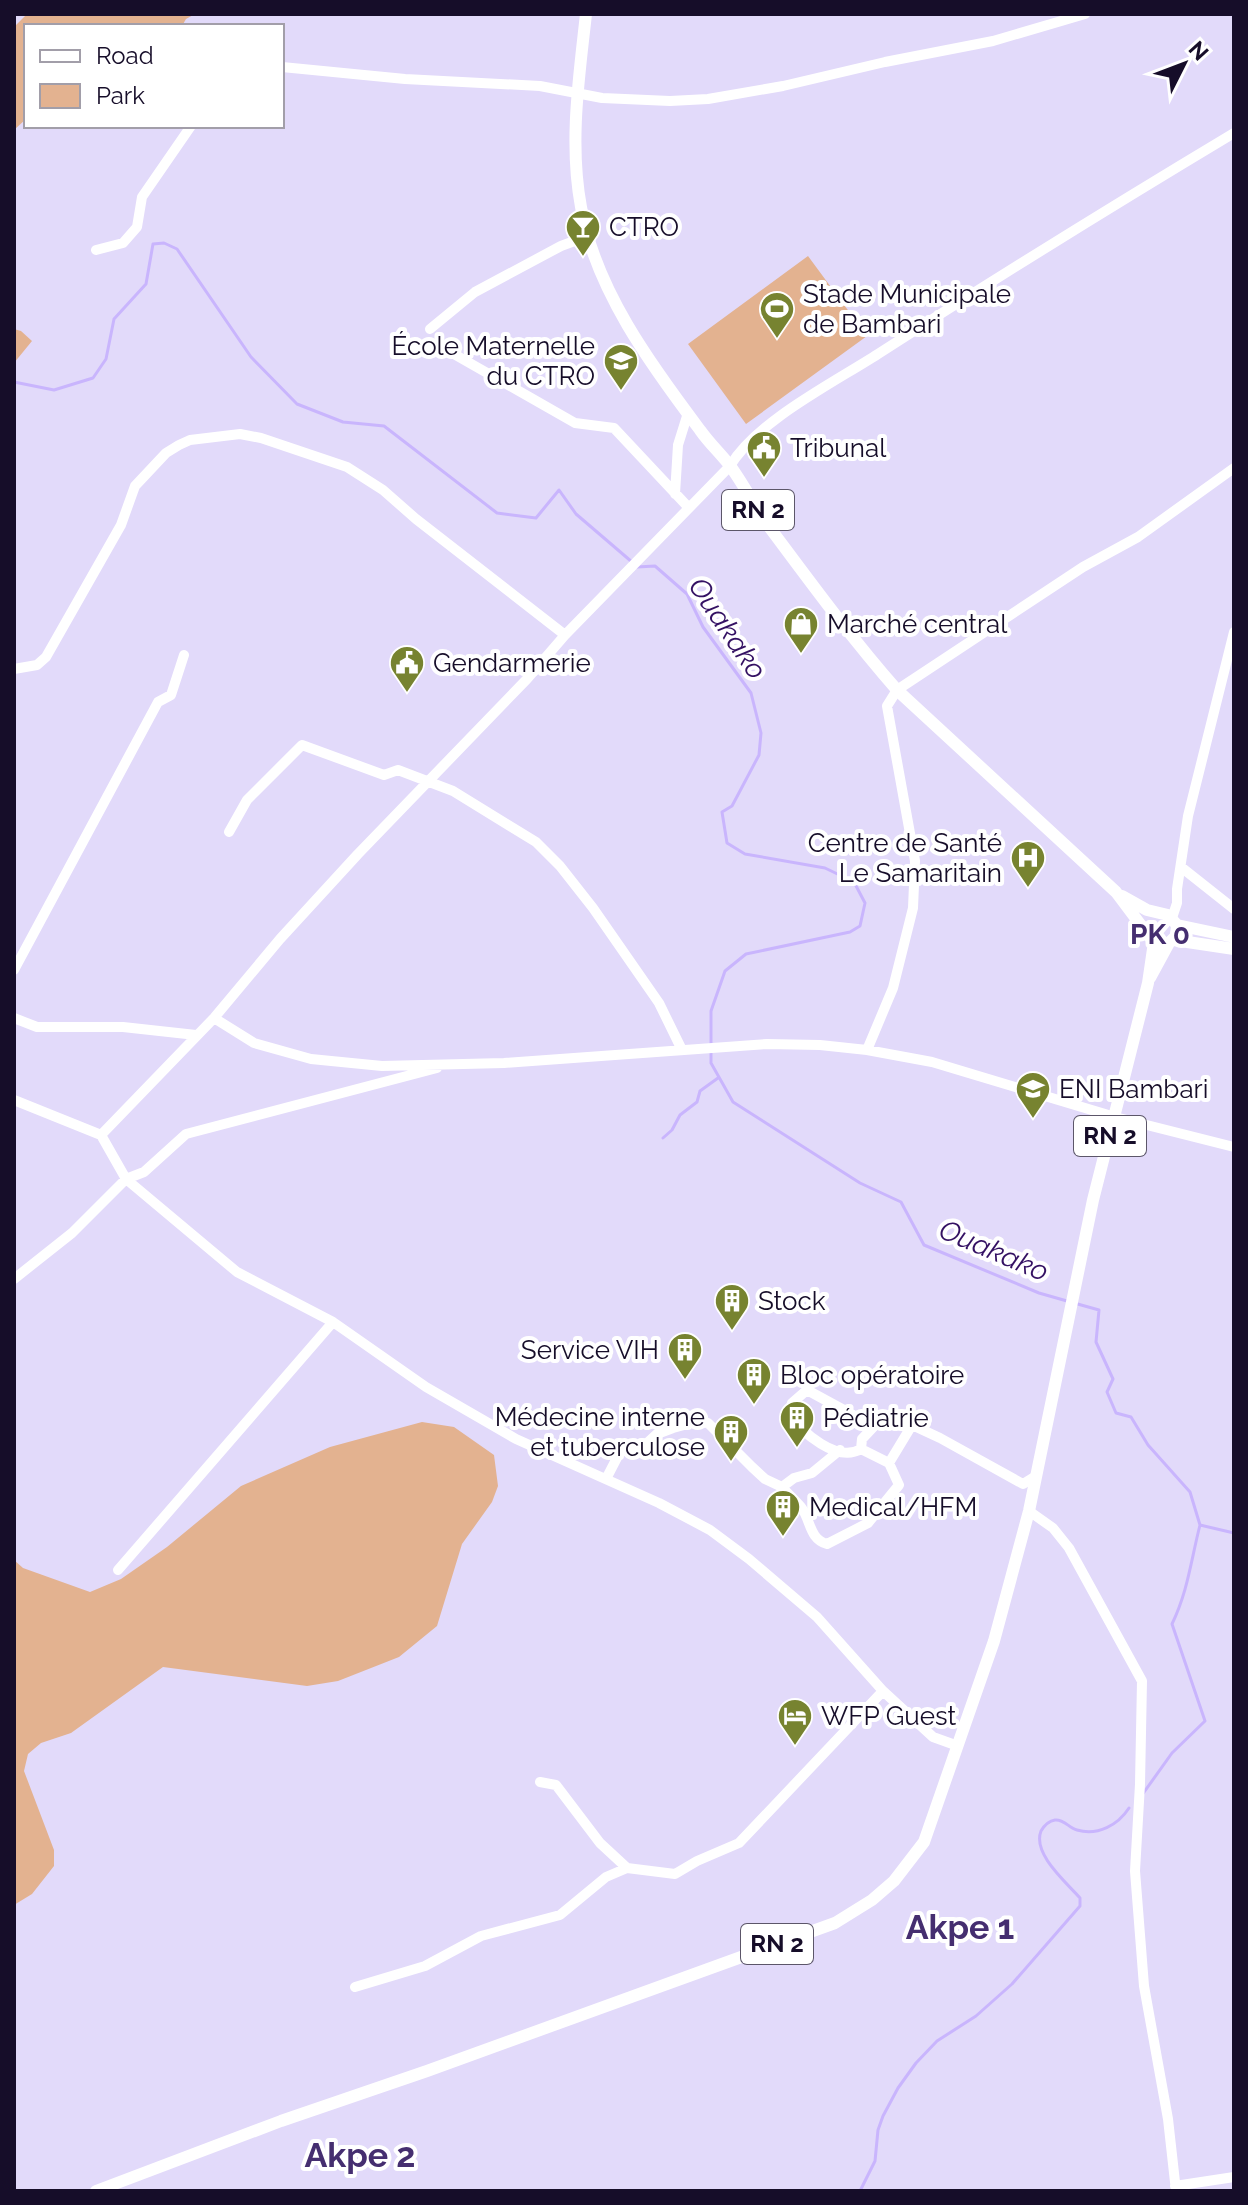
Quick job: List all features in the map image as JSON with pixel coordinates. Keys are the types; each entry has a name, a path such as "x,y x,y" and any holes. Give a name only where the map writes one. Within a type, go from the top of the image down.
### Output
{"main road":[{"name":"RN 2","path":"96,2191 281,2121 835,1923 872,1900 894,1881 924,1842 994,1641 1029,1511 1093,1200 1148,983 1151,938 1116,892 897,690 869,658 769,526 730,466 688,413 639,342 604,278 581,208 575,157 577,94 586,14"},
{"name":"RN 2","path":"1116,892 1168,918"},
{"path":"1234,937 1168,918 1151,920 1151,938 1234,949"},
{"path":"1168,918 1171,941"},
{"name":"RN 2","path":"1148,983 1171,941"}],"street":[{"path":"284,67 405,79 540,86 577,94 649,100 708,99 993,41 1085,14"},
{"path":"96,250 123,243 137,227 142,197 190,128"},
{"path":"101,1135 214,1018 280,939 565,635 730,466 741,447 798,405 1134,192 1234,133"},
{"path":"430,329 475,292 561,246 588,236"},
{"path":"407,342 429,351 445,349 575,423 614,428 689,508"},
{"path":"675,494 678,445 688,413"},
{"path":"14,669 37,665 46,657 121,525 135,486 166,453 190,440 240,434 347,467 383,490 565,635"},
{"path":"867,1050 893,988 913,908 915,861 887,706 897,690 1076,572 1138,537 1234,468"},
{"path":"1168,918 1177,903 1188,816 1230,664 1234,632"},
{"path":"14,970 158,702 171,695 184,655"},
{"path":"229,832 247,800 302,745 384,775 398,770 453,791 536,842 560,866 659,1003 682,1050"},
{"path":"1181,867 1234,909"},
{"path":"14,1018 37,1027 123,1027 196,1035"},
{"path":"214,1018 254,1043 311,1059 382,1066 504,1063 767,1044 867,1050 932,1062 1115,1117 1234,1147"},
{"path":"14,1279 72,1233 126,1179 144,1172 186,1134 453,1064"},
{"path":"14,1100 101,1135 126,1179 237,1272 333,1322 426,1387 491,1424 545,1453 710,1530 817,1617 883,1691 933,1737 958,1746"},
{"path":"118,1570 333,1322"},
{"path":"861,1449 855,1452 840,1450 813,1440 789,1413 792,1403 807,1390 853,1415 878,1422 912,1425 1023,1484 1036,1476"},
{"path":"606,1479 620,1452 644,1446 657,1434 695,1422 708,1423 759,1473 782,1487 803,1509 814,1536 827,1544 868,1523 899,1485 889,1463 861,1449"},
{"path":"861,1449 862,1439 878,1422"},
{"path":"889,1463 912,1425"},
{"path":"782,1487 794,1478 812,1473 840,1450"},
{"path":"1029,1511 1053,1528 1069,1548 1142,1681 1135,1871 1144,1986 1168,2119 1176,2188 1234,2177"},
{"path":"355,1987 425,1966 481,1936 560,1915 606,1877 627,1868 675,1874 739,1843 883,1691"},
{"path":"540,1782 556,1785 600,1843 627,1868"}],"green space":[{"path":"195,14 183,24 24,24 24,121 14,130 14,27 26,15"},
{"name":"Stade Municipale de Bambari","path":"808,256 867,336 746,424 688,344"},
{"path":"14,329 32,341 14,363"},
{"path":"422,1422 454,1427 494,1455 498,1486 492,1502 462,1544 437,1626 399,1657 338,1681 307,1686 163,1667 71,1733 41,1743 28,1754 24,1771 54,1850 54,1866 32,1894 14,1905 14,1560 23,1568 90,1592 121,1579 167,1547 241,1486 330,1447"}],"waterway":[{"name":"Ouakako","path":"14,382 54,390 93,378 106,359 114,319 146,284 153,244 164,243 177,249 251,357 297,404 343,422 384,426 497,513 536,518 559,490 576,514 632,562"},
{"name":"Ouakako","path":"637,567 655,566 687,594 703,627 751,693 761,733 759,755 732,806 722,812 727,843 745,854 825,868 854,882 865,903 860,926 850,932 746,954 725,971 711,1011 711,1063 733,1102 860,1183 901,1202 924,1245 1039,1293 1067,1301"},
{"path":"663,1138 672,1130 680,1115 697,1102 700,1091 718,1078"},
{"name":"Ouakako","path":"1074,1303 1099,1310 1096,1342 1113,1379 1107,1392 1116,1413 1131,1417 1148,1445 1190,1492 1200,1525 1234,1533"},
{"path":"1142,1795 1172,1753 1205,1721 1172,1624 1186,1587 1200,1525"},
{"path":"860,2191 875,2161 878,2130 883,2116 916,2063 937,2041 976,2016 1012,1984 1080,1906 1080,1898 1041,1849 1042,1829 1055,1820 1077,1830 1100,1830 1113,1824 1129,1808"}],"place":[{"name":"CTRO","path":"583,258"},
{"name":"Stade Municipale de Bambari","path":"777,340"},
{"name":"École Maternelle du CTRO","path":"621,392"},
{"name":"Tribunal","path":"764,479"},
{"name":"Marché central","path":"801,655"},
{"name":"Gendarmerie","path":"407,694"},
{"name":"Centre de Santé Le Samaritain","path":"1028,889"},
{"name":"ENI Bambari","path":"1033,1120"},
{"name":"Stock","path":"732,1332"},
{"name":"Service VIH","path":"685,1381"},
{"name":"Bloc opératoire","path":"754,1406"},
{"name":"Pédiatrie","path":"797,1449"},
{"name":"Médecine interne et tuberculose","path":"731,1463"},
{"name":"Medical/HFM","path":"783,1538"},
{"name":"WFP Guest","path":"795,1747"}],"district":[{"name":"PK 0","path":"1160,934"},
{"name":"Akpe 1","path":"960,1927"},
{"name":"Akpe 2","path":"360,2155"}]}
